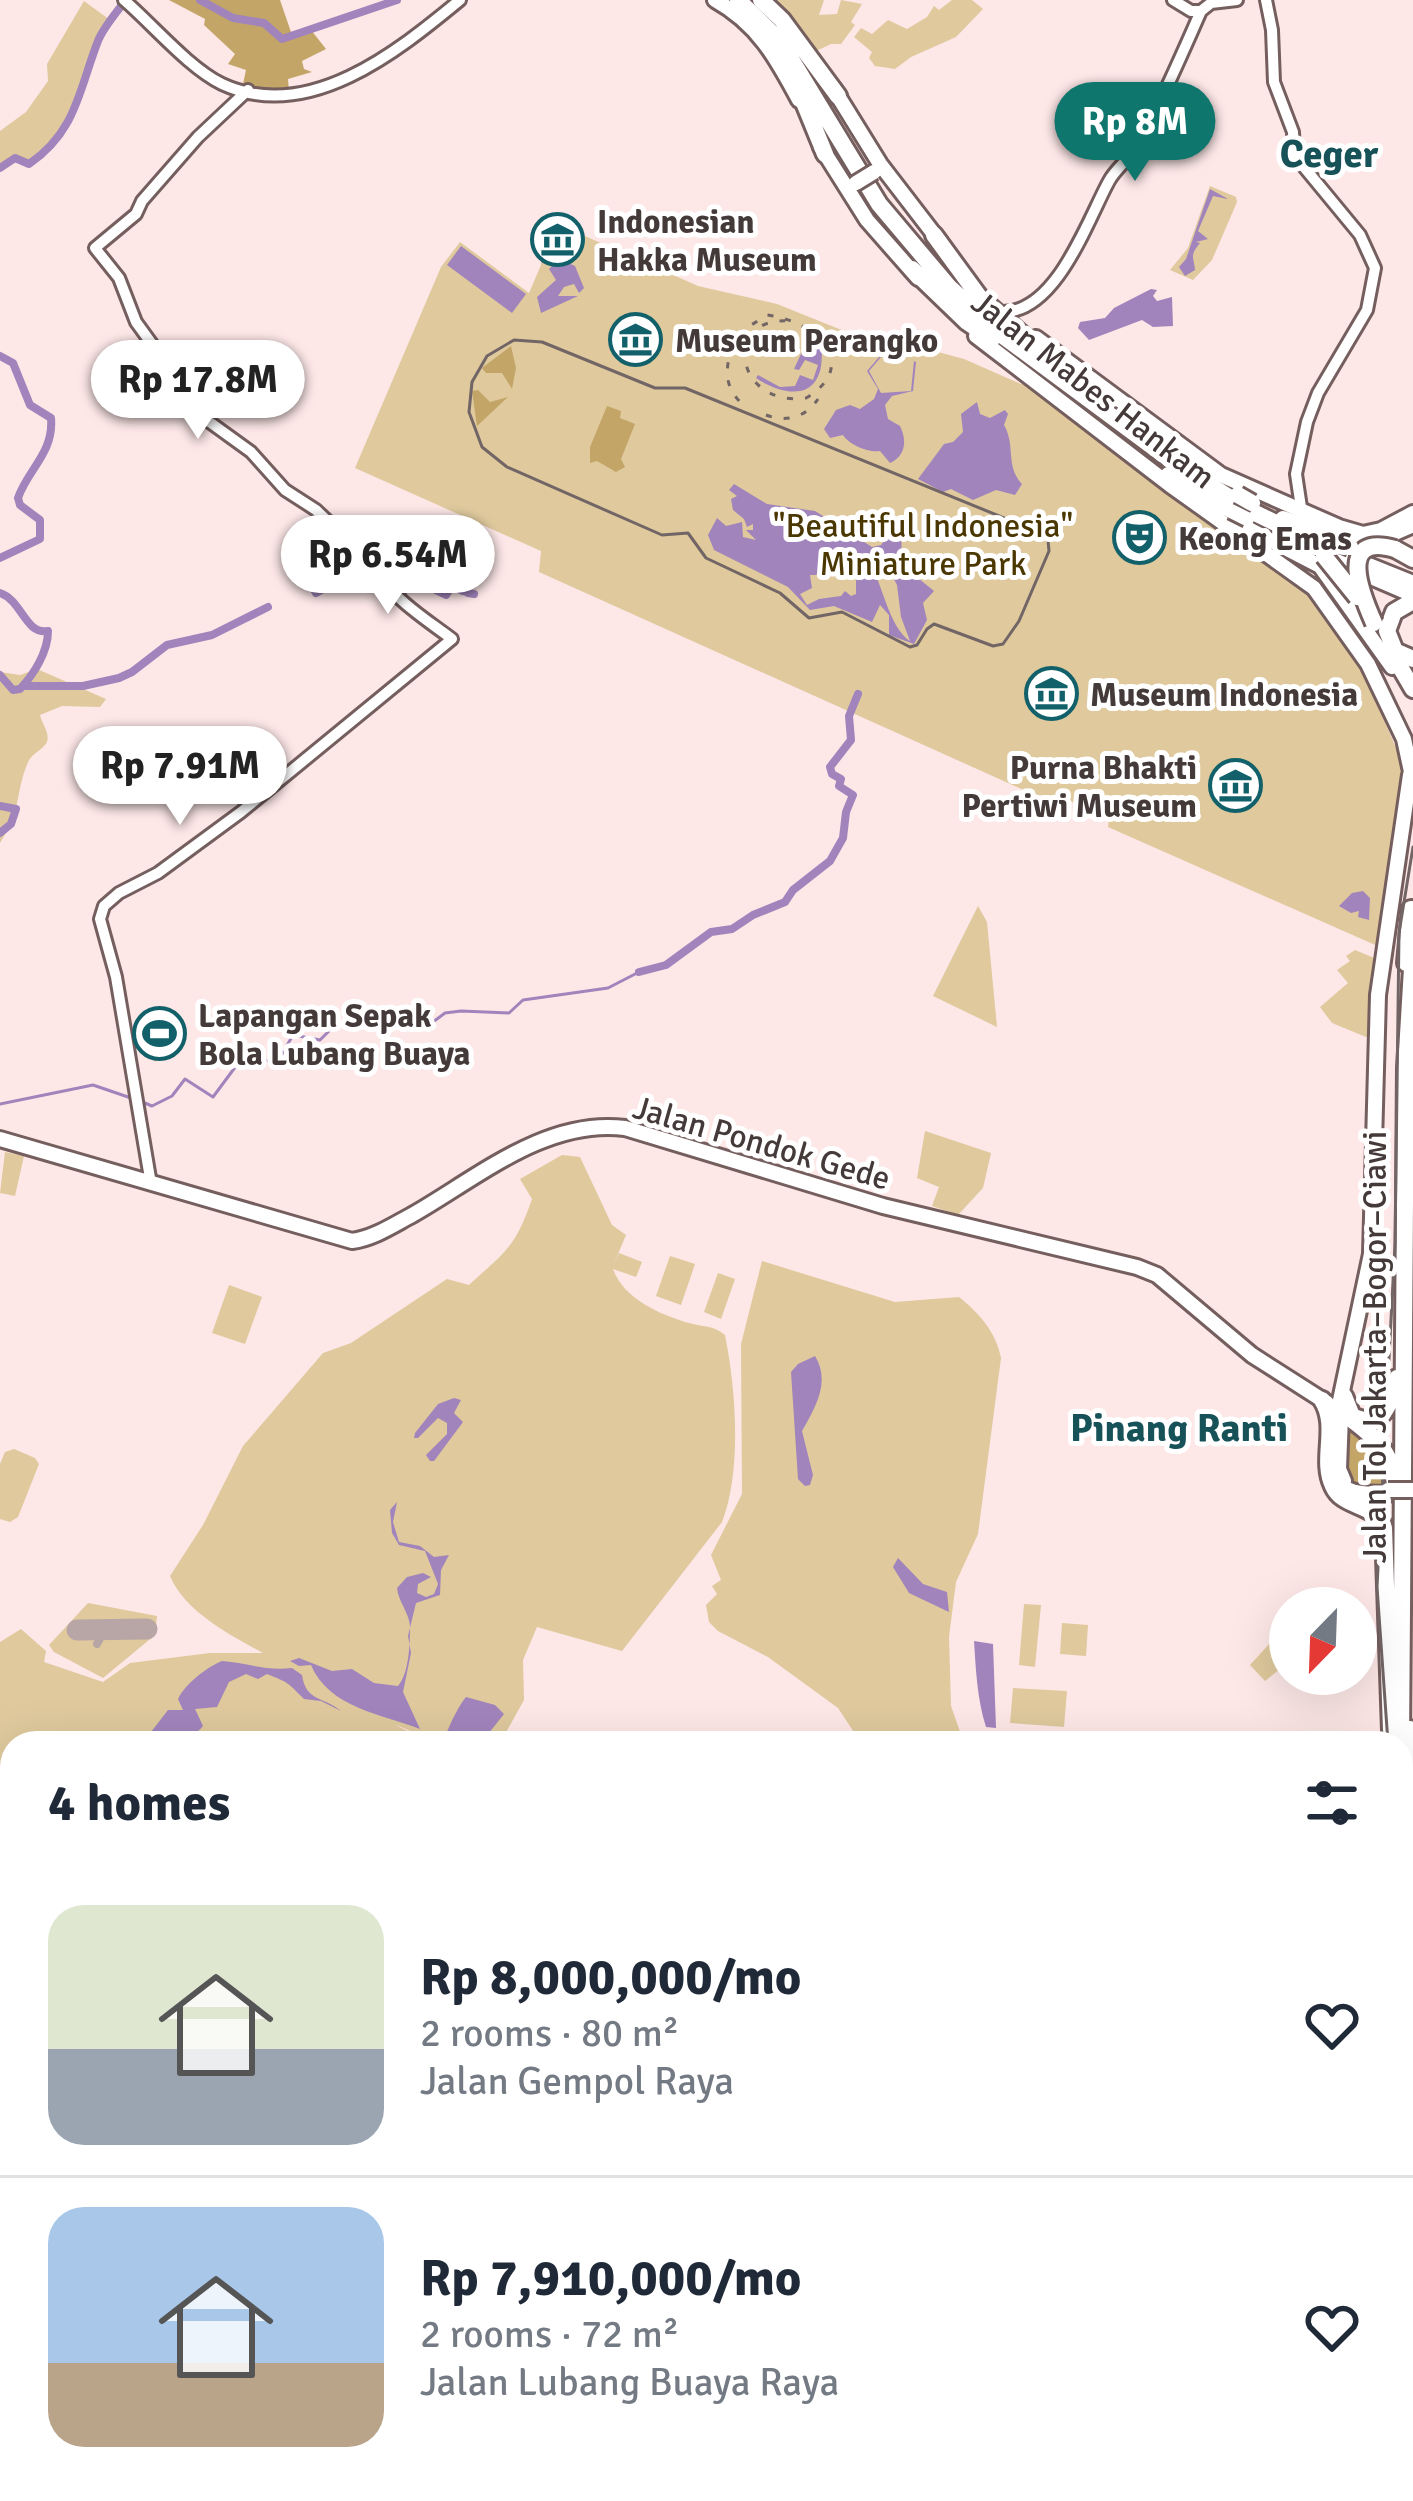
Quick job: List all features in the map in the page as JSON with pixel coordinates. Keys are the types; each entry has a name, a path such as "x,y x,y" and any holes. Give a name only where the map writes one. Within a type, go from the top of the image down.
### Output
{"highway":[{"path":"737,0 780,52 825,154"},
{"path":"737,0 780,41 867,185 916,252 976,313 1244,508 1413,574"},
{"path":"748,0 797,52 872,182 920,247 980,309 1077,387"},
{"path":"764,0 838,96"},
{"path":"934,236 980,298 1077,387"},
{"path":"912,269 983,334 1077,387"},
{"path":"1344,546 1401,535"},
{"path":"1401,535 1413,559"},
{"path":"1401,535 1364,553 1356,568 1374,623 1413,689"},
{"path":"1344,546 1374,575 1413,592 1394,612 1387,632 1395,651 1413,659"},
{"path":"1344,546 1374,623"},
{"name":"Jalan Tol Jakarta–Bogor–Ciawi","path":"1401,1731 1409,981 1405,970 1412,906"},
{"path":"1401,1089 1406,1068"},
{"path":"1399,1155 1406,1201"},
{"path":"1336,1404 1355,1418 1368,1421 1382,1416 1391,1401 1405,1346"},
{"path":"1336,1404 1376,1439 1390,1459 1395,1482 1387,1557 1387,1683 1399,1731"},
{"path":"1336,1404 1331,1420 1332,1484 1343,1498 1381,1518 1387,1557"},
{"name":"Jalan Tol Jakarta–Bogor–Ciawi","path":"1401,1731 1413,1494"}],"main road":[{"path":"126,2 219,82 286,97 326,86 383,56 460,0"},
{"name":"Jalan Mabes Hankam","path":"716,0 743,16 764,38 854,201 954,316 1004,361 1124,448 1244,508 1320,566 1413,702"},
{"path":"1173,0 1191,11 1201,11"},
{"path":"1010,315 1047,286 1079,248 1108,182 1137,146 1201,11 1211,4 1237,0"},
{"path":"1265,0 1272,30 1274,82 1293,132 1294,154 1360,235 1375,268 1367,310 1318,393 1307,422 1296,474 1304,512"},
{"path":"150,1182 116,976 100,919 107,902 158,873 224,825 452,639 385,584 372,563 371,550 354,546 316,510 285,490 251,452 175,398 160,370 157,351 136,322 118,278 95,247 136,214 198,137 248,90"},
{"path":"838,96 873,166 855,182 854,201"},
{"name":"Jalan Mabes Hankam","path":"873,166 891,178 934,236 1010,315 1182,448 1244,508 1354,641 1400,730 1410,784"},
{"path":"837,176 855,182"},
{"path":"1244,508 1289,543 1374,575"},
{"name":"Jalan Mabes Hankam","path":"1244,508 1304,512 1344,546"},
{"path":"1344,546 1413,513"},
{"path":"1344,546 1345,539 1342,561 1374,575"},
{"path":"1354,611 1353,584 1374,575"},
{"path":"1336,1404 1374,1266 1385,976 1410,784"},
{"path":"1410,784 1378,995 1370,1254 1336,1404 1342,1479 1356,1489 1390,1498 1413,1494"},
{"path":"1404,834 1413,811"},
{"name":"Jalan Pondok Gede","path":"0,1139 357,1241 525,1148 570,1131 610,1127 641,1132 880,1205 1099,1256 1157,1275 1232,1338 1336,1404"},
{"path":"975,1226 993,1228 996,1219"},
{"name":"Jalan Pondok Gede","path":"1232,1338 1336,1404"}],"green space":[{"path":"774,0 824,0 819,15 837,14 841,0 862,4 841,44 814,52"},
{"path":"952,0 972,0 983,9 956,37 895,69 875,66 869,58 872,52 854,37 861,28 872,34 888,20 907,29 927,17 934,6 939,10"},
{"path":"84,1 110,20 55,142 31,161 17,156 0,168 0,131 26,112 48,81 47,64"},
{"path":"1210,186 1236,197 1237,202 1212,260 1193,280 1170,270 1188,248"},
{"name":"\"Beautiful Indonesia\" Miniature Park","path":"542,217 698,286 777,304 849,333 964,359 1025,382 1309,588 1307,594 1360,664 1405,769 1382,948 1108,827 1109,818 1070,801 1066,809 539,572 541,551 355,468 441,267 460,242 529,293 541,265"},
{"path":"37,669 106,699 100,707 62,706 40,715 47,742 28,762 12,820 0,843 0,672 20,675"},
{"path":"978,906 987,922 997,1027 933,996"},
{"path":"1355,950 1379,960 1371,1039 1332,1023 1320,1007 1348,983 1337,970 1350,961 1346,956"},
{"name":"Lapangan Sepak Bola Lubang Buaya","path":"162,1006 184,1021 156,1062 134,1047"},
{"path":"925,1131 991,1153 983,1188 958,1215 932,1206 939,1187 917,1178"},
{"path":"5,1152 24,1156 15,1196 0,1193"},
{"path":"562,1155 580,1157 612,1225 626,1235 613,1266 619,1253 642,1262 636,1277 613,1269 625,1289 655,1310 725,1335 735,1430 732,1479 722,1522 622,1651 537,1627 523,1660 524,1700 507,1731 410,1731 394,1724 407,1731 0,1731 0,1642 21,1629 46,1651 44,1662 103,1682 130,1663 210,1653 263,1653 198,1612 170,1576 203,1525 243,1446 323,1353 351,1343 447,1279 469,1285 508,1248 532,1199 520,1179"},
{"path":"670,1256 695,1264 681,1305 656,1296"},
{"path":"762,1261 895,1302 959,1297 991,1331 1001,1358 978,1534 956,1582 949,1637 951,1706 960,1731 853,1731 838,1708 768,1657 709,1622 706,1605 717,1594 712,1586 721,1580 711,1555 742,1494 741,1344"},
{"path":"718,1273 735,1279 721,1319 704,1312"},
{"path":"229,1285 262,1297 245,1344 212,1333"},
{"path":"14,1449 39,1464 18,1517 10,1522 0,1519 0,1464 5,1452"},
{"path":"88,1603 157,1616 155,1635 103,1678 49,1645"},
{"path":"1024,1604 1041,1605 1035,1667 1019,1665"},
{"path":"1062,1623 1088,1625 1086,1656 1060,1654"},
{"path":"1269,1644 1269,1678 1265,1681 1250,1665"},
{"path":"1013,1688 1067,1691 1064,1727 1010,1723"}],"shaded area":[{"path":"169,0 280,0 292,35 311,30 326,49 302,61 304,69 312,72 288,79 289,92 267,92 243,84 246,70 228,64 235,54 204,25 205,19"},
{"path":"1210,189 1228,199 1213,196 1198,231 1208,239 1196,242 1200,243 1193,254 1195,270 1185,276 1179,267"},
{"path":"461,246 526,294 512,313 447,265"},
{"path":"559,259 575,266 584,288 579,293 574,284 564,287 558,296 578,296 541,313 537,297 556,280 549,269"},
{"path":"1157,290 1153,296 1157,301 1172,297 1173,326 1153,327 1142,320 1089,340 1078,328 1080,322 1105,318 1114,308"},
{"path":"826,333 842,337 833,355 828,343 823,343 819,374 807,389 781,390 756,378 780,387 795,386 800,375 813,380 818,365 805,360 799,370 794,369 805,336 820,343"},
{"path":"511,346 516,368 512,389 502,373 486,373 482,368"},
{"path":"886,349 909,359 887,350 869,371 881,393 911,391 916,362 913,391 892,396 885,405 888,419 900,426 904,442 902,452 890,463 880,451 860,448 843,435 830,438 824,429 836,410 850,405 860,409 874,399 878,389 867,371"},
{"path":"478,390 490,402 508,397 477,426 472,391"},
{"path":"977,402 980,414 990,418 1005,410 1008,414 1004,425 1022,484 1015,495 996,490 973,500 918,479 944,444 963,432 961,414"},
{"path":"607,406 635,424 621,459 625,467 616,472 597,461 590,463 590,447"},
{"path":"734,484 767,504 815,511 872,547 881,545 893,529 901,530 902,565 934,591 923,603 927,620 914,644 889,635 889,615 880,605 872,622 834,606 810,610 788,587 714,550 708,535 717,518 726,526 742,522 743,537 756,540 746,530 753,530 753,524 747,527 733,510 731,499 737,496 729,490","holes":["834,558 856,572 856,594 845,591 807,605 800,594 812,588 810,575","883,570 890,572 897,585 910,641 887,605 878,581"]},
{"path":"1363,891 1370,898 1369,920 1358,917 1359,911 1351,913 1339,906 1352,893"},
{"path":"815,1356 822,1375 816,1404 802,1431 813,1475 805,1486 798,1479 791,1372"},
{"path":"461,1400 454,1413 463,1422 430,1461 426,1455 447,1434 447,1423 438,1418 418,1438 415,1433 438,1404"},
{"path":"1345,1424 1384,1455 1391,1490 1350,1487 1339,1456"},
{"path":"397,1502 393,1522 399,1542 420,1546 434,1557 449,1555 441,1570 440,1595 416,1603 410,1628 397,1588 407,1577 423,1573 431,1577 418,1584 417,1593 434,1594 438,1584 425,1551 399,1545 392,1533 390,1510"},
{"path":"898,1558 923,1584 947,1592 949,1612 909,1593 893,1567"},
{"path":"974,1641 993,1644 996,1728 986,1727 983,1716"},
{"path":"409,1644 411,1653 403,1692 420,1729 343,1700 311,1665 290,1661 299,1658 332,1671 352,1669 374,1683 398,1686 407,1667"},
{"path":"222,1661 292,1668 302,1675 311,1694 341,1711 304,1699 287,1683 267,1674 258,1679 246,1674 229,1682 217,1707 195,1709 203,1726 198,1731 152,1731 168,1710 183,1710 178,1699 203,1672"},
{"path":"466,1697 495,1705 504,1714 491,1731 448,1731"}],"waterway":[{"path":"200,0 233,18 264,23 282,39 397,0"},
{"path":"0,168 15,158 29,164 57,138 74,108 100,36 125,1"},
{"path":"0,356 13,363 30,405 51,418 45,451 18,498 40,520 40,539 0,558"},
{"path":"303,580 307,577 316,593 366,565 377,567"},
{"path":"390,583 405,590 417,581 446,595 452,586 463,591"},
{"path":"0,593 14,602 34,628 48,631 39,662 20,689 13,690 0,675"},
{"path":"468,593 474,594"},
{"path":"23,686 83,686 119,678 167,645 212,635 268,607"},
{"path":"639,972 666,965 711,932 732,929 785,902 830,861 843,838 853,795 839,786 841,779 830,767 851,740 849,716 858,694"},
{"path":"0,806 16,809 11,824 0,833"},
{"path":"140,1101 152,1106 172,1096 185,1079 213,1097 239,1062 278,1061 293,1035 320,1040 333,1027 360,1023 433,1022 445,1013 461,1011 509,1013 523,1000 608,988 639,972"},
{"path":"0,1104 93,1085 131,1098"}],"taxiway":[{"path":"97,1644 105,1629"},
{"path":"0,2330 0,2356"}],"runway":[{"path":"77,1630 147,1629"}],"tram line":[{"path":"514,340 542,342 655,388 685,388 1041,533 1049,551 1019,621 1003,644 993,646 934,624 910,647 842,612 809,618 780,593 706,558 688,533 662,535 507,467 482,447 469,412 472,382 487,356 514,340"},
{"path":"1387,1731 1377,1587 1395,1244 1399,933 1413,847"}],"railway":[{"path":"737,334 767,315 784,319 801,325 815,334 831,358 830,371 823,385 806,398 782,397 763,389 745,361 746,345 754,332 769,323 791,321"},
{"path":"733,345 728,376 743,405"},
{"path":"766,415 795,417 818,399"}],"place":[{"name":"Indonesian Hakka Museum","path":"558,240"},
{"name":"Museum Perangko","path":"636,340"},
{"name":"Keong Emas","path":"1139,538"},
{"name":"Museum Indonesia","path":"1051,694"},
{"name":"Purna Bhakti Pertiwi Museum","path":"1236,786"},
{"name":"Lapangan Sepak Bola Lubang Buaya","path":"159,1034"}],"district":[{"name":"Ceger","path":"1329,153"},
{"name":"Pinang Ranti","path":"1179,1427"}]}
